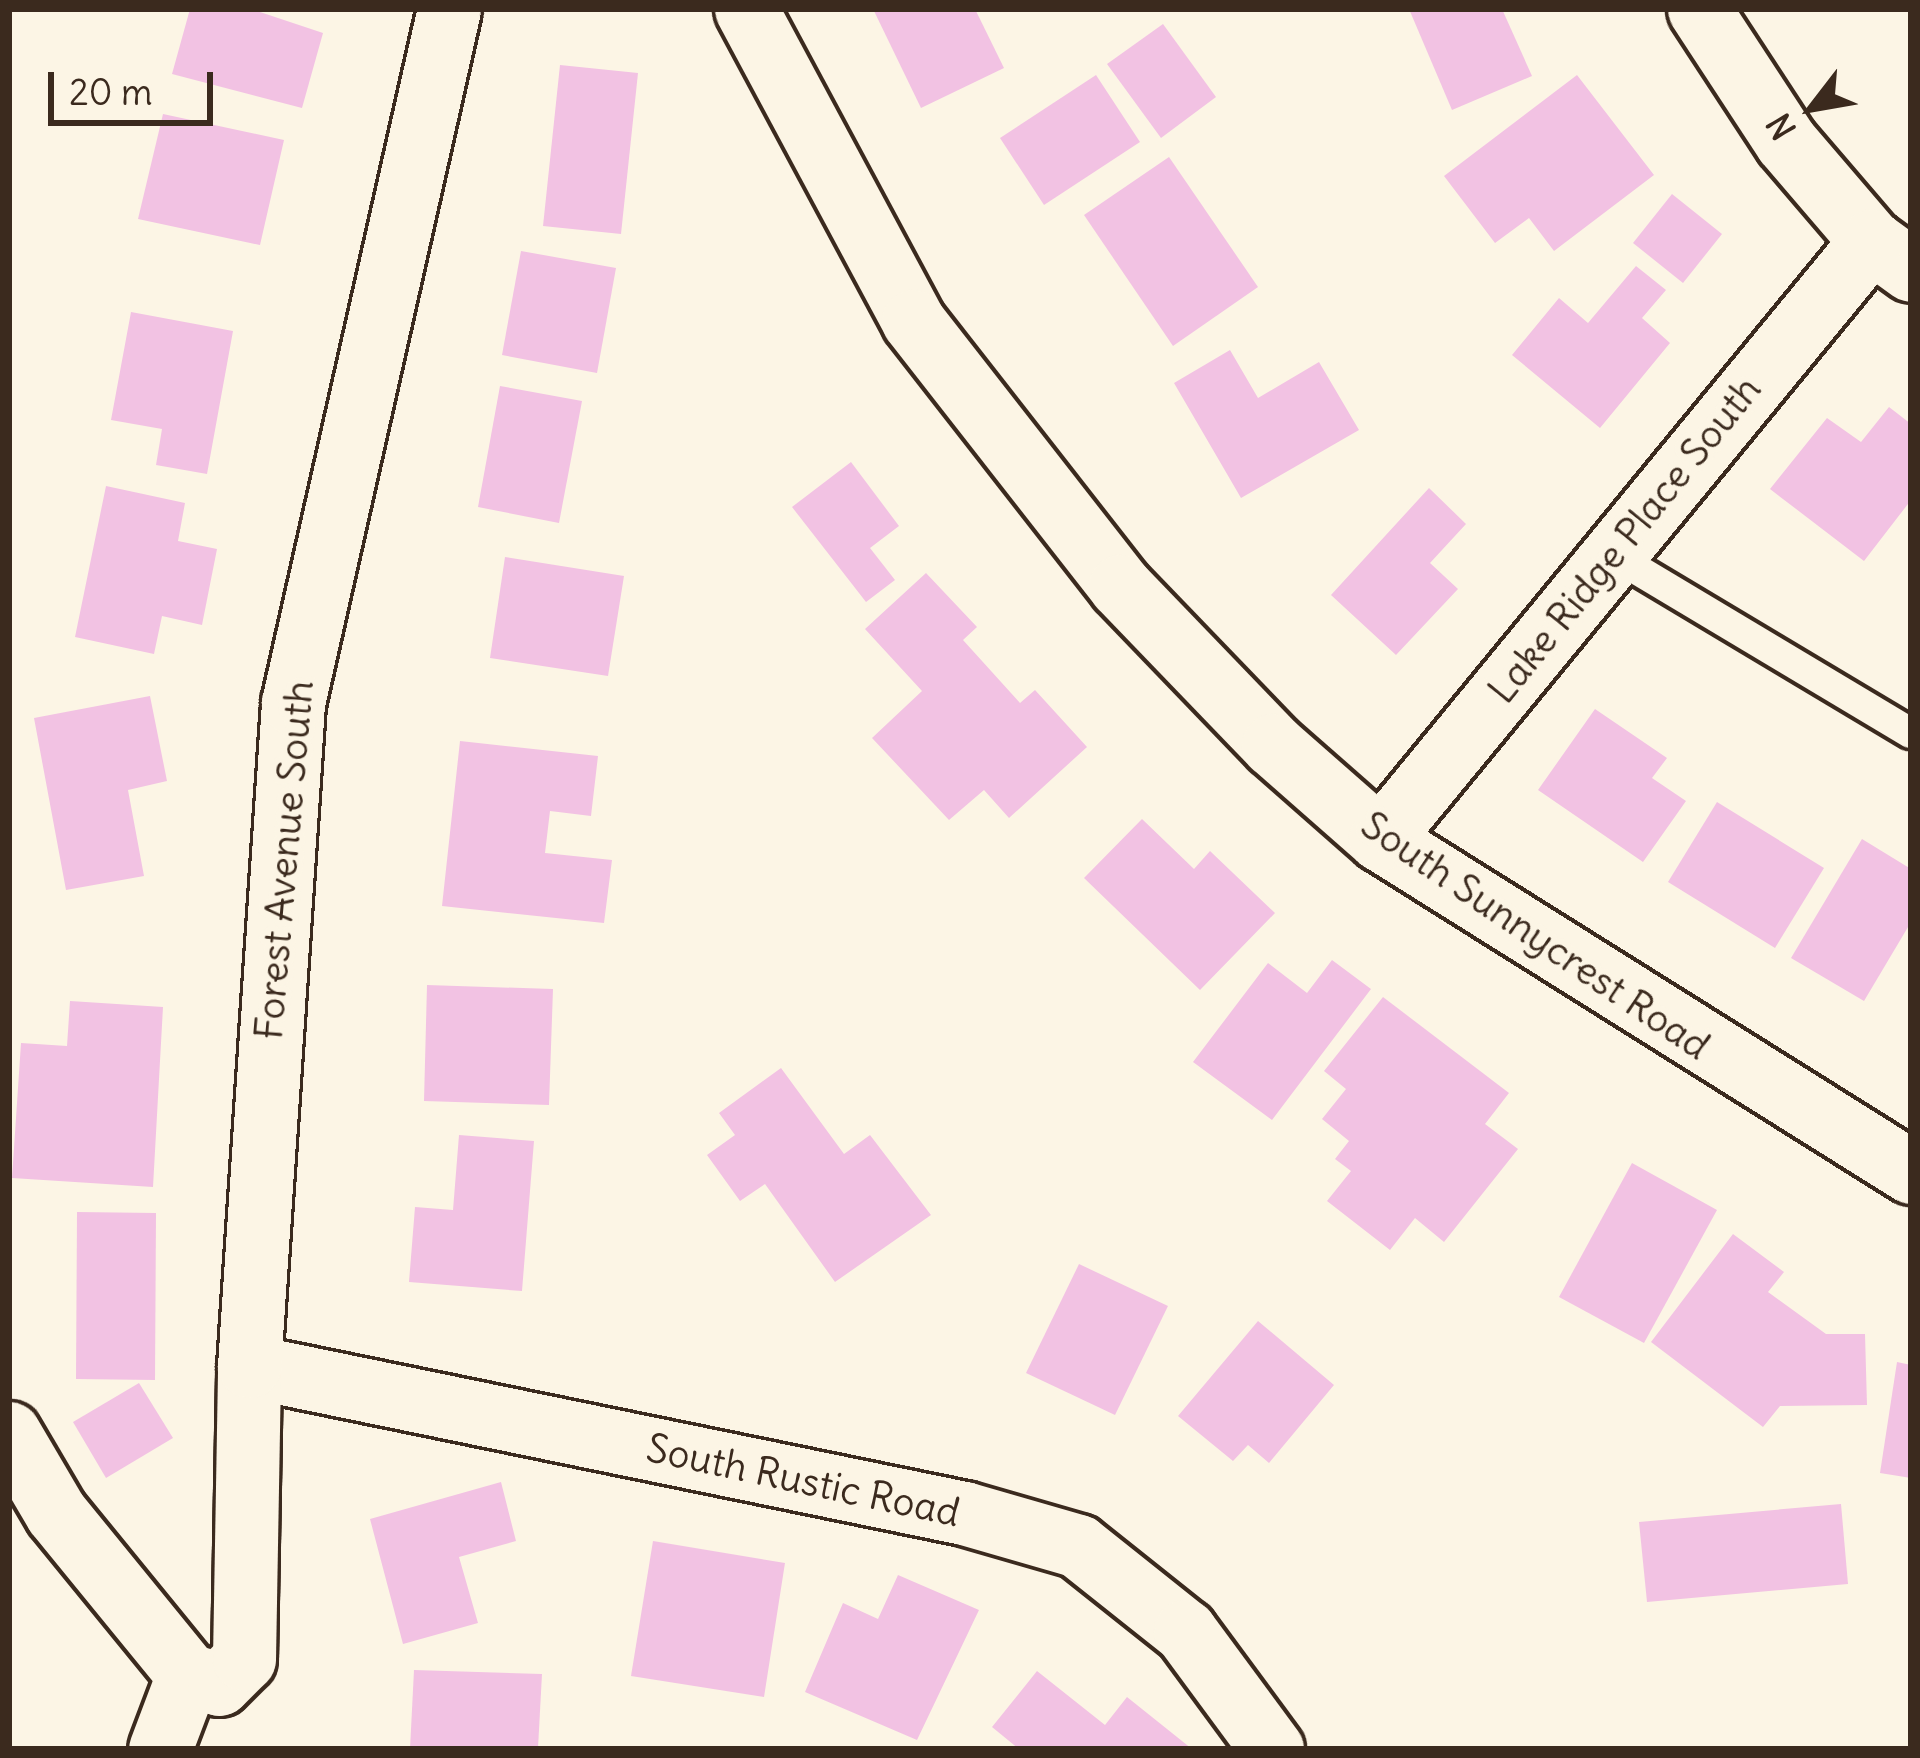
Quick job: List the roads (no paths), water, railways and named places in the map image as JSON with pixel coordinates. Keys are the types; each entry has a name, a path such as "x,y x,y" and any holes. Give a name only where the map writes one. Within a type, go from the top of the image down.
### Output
{"street":[{"name":"Forest Avenue South","path":"188,1675 219,1684 244,1659 249,1366 292,703 449,9"},
{"name":"South Sunnycrest Road","path":"746,9 842,203 1003,446 1120,586 1273,745 1380,839 1911,1172"},
{"path":"1699,9 1786,142 1891,255"},
{"name":"Lake Ridge Place South","path":"1380,839 1613,555 1891,255"},
{"name":"South Rustic Road","path":"249,1366 964,1513 1078,1546 1185,1630 1272,1749"},
{"path":"9,1433 56,1514 188,1675 160,1749"}],"lane":[{"path":"1613,555 1911,733"}]}
